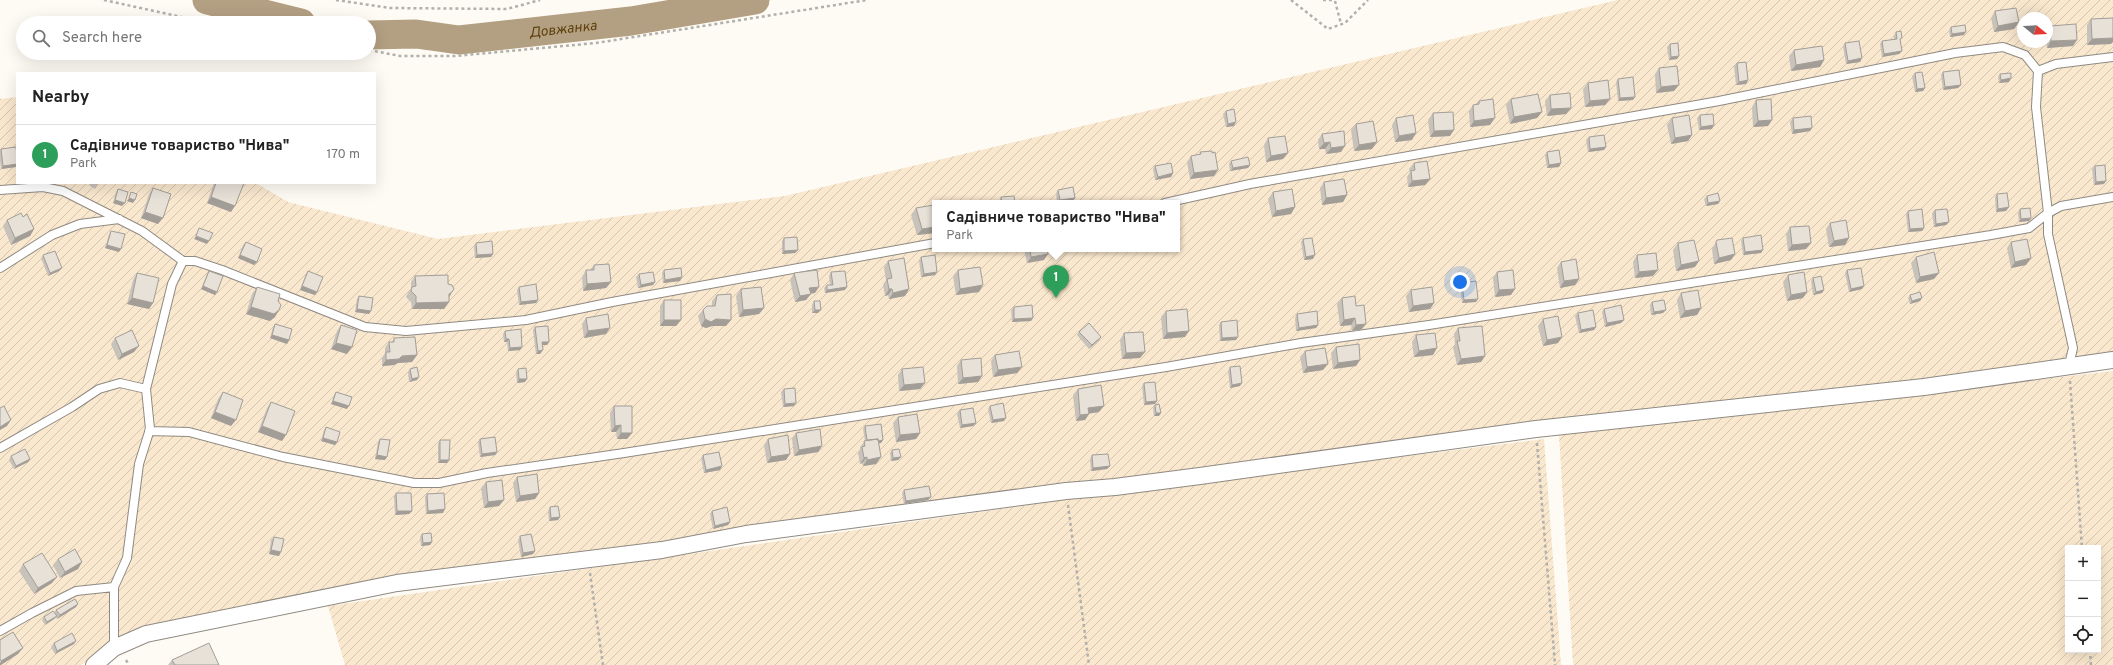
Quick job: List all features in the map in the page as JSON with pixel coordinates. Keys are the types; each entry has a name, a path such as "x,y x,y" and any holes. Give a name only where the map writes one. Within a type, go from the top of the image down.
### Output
{"street":[{"path":"94,665 114,648 146,634 397,583 662,550 746,534 1066,491 1115,487 1200,476 1536,429 1924,386 2113,360"}],"lane":[{"path":"1179,200 1250,184 1719,101 1955,53 2003,47 2025,55 2038,71 2036,107 2048,213 2048,234 2073,348 2069,365"},
{"path":"2038,71 2056,64 2113,57"},
{"path":"0,190 43,187 63,191 142,231 183,260 195,261 222,270 365,327 406,331 526,320 612,302 932,244"},
{"path":"149,431 159,433 189,432 283,457 414,483 439,482 487,473 632,452 1166,367 1301,343 1430,325 1991,235 2029,228 2048,213 2061,206 2113,197"},
{"path":"0,268 52,235 80,224 120,219"},
{"path":"114,648 114,587 127,558 139,464 149,431 146,389 172,284 183,260"},
{"path":"0,448 72,407 99,389 120,383 146,389"},
{"path":"0,631 76,591 114,587"}],"path":[{"path":"104,0 177,16"},
{"path":"336,0 390,8 499,9 507,9 540,0"},
{"path":"376,51 400,56 455,56 596,43 867,0"},
{"path":"1291,0 1328,29 1341,24 1368,0"},
{"path":"1323,0 1335,0 1341,24"},
{"path":"2069,365 2082,545"},
{"path":"1536,429 1555,665"},
{"path":"1066,491 1089,665"},
{"path":"588,559 603,665"},
{"path":"2090,653 2091,665"}],"shaded area":[{"path":"1618,0 2113,0 2113,357 565,556 237,607 144,627 81,665 0,665 0,99 16,97 16,184 258,184 288,202 438,239 785,196"},
{"path":"2113,371 2113,665 1573,665 1559,435"},
{"path":"1544,439 1561,665 345,665 328,606 1112,493"}],"building":[{"path":"2016,8 2017,22 1998,26 1995,11"},
{"path":"2113,18 2113,38 2092,39 2091,19"},
{"path":"2076,24 2077,40 2053,41 2053,26"},
{"path":"1965,25 1966,32 1952,34 1951,27"},
{"path":"1901,31 1902,38 1900,39 1902,51 1884,54 1882,41 1897,39 1896,32"},
{"path":"1859,41 1862,58 1848,61 1845,43"},
{"path":"1678,43 1679,56 1671,57 1670,44"},
{"path":"1822,46 1824,60 1796,65 1794,50"},
{"path":"1746,62 1748,80 1739,82 1737,63"},
{"path":"1677,66 1679,85 1661,87 1659,68"},
{"path":"1959,70 1961,85 1945,87 1943,72"},
{"path":"1922,72 1925,88 1917,89 1915,73"},
{"path":"2011,73 2011,78 2001,80 2000,74"},
{"path":"1633,77 1635,97 1620,98 1618,79"},
{"path":"1608,80 1610,99 1590,101 1588,83"},
{"path":"1570,93 1571,108 1551,109 1550,95"},
{"path":"1538,94 1542,112 1514,117 1511,99"},
{"path":"1493,99 1495,118 1474,121 1473,105 1479,104 1479,101"},
{"path":"1771,99 1772,120 1758,121 1756,100"},
{"path":"1234,109 1236,122 1228,124 1226,111"},
{"path":"1453,112 1454,130 1434,131 1433,113"},
{"path":"1713,114 1714,125 1701,127 1700,115"},
{"path":"1413,115 1416,133 1399,136 1396,118"},
{"path":"1689,115 1692,135 1675,138 1672,118"},
{"path":"1811,116 1812,128 1794,130 1793,118"},
{"path":"1373,121 1377,142 1359,145 1356,124"},
{"path":"1344,131 1345,146 1331,148 1330,142 1324,143 1322,134"},
{"path":"1604,135 1606,147 1590,149 1589,137"},
{"path":"1285,136 1288,153 1271,156 1268,138"},
{"path":"16,147 16,164 3,166 1,149"},
{"path":"1559,150 1561,163 1549,165 1547,152"},
{"path":"1212,151 1212,153 1215,152 1218,170 1194,173 1191,156 1201,154 1200,152"},
{"path":"1248,157 1250,165 1233,168 1231,161"},
{"path":"1427,161 1430,179 1412,181 1411,171 1415,170 1414,163"},
{"path":"1171,163 1173,173 1158,177 1155,166"},
{"path":"2105,165 2106,181 2096,182 2095,166"},
{"path":"1344,179 1347,195 1326,198 1324,182"},
{"path":"216,184 244,184 235,206 211,197"},
{"path":"1073,187 1075,198 1060,200 1058,190"},
{"path":"153,188 171,194 163,218 145,212"},
{"path":"118,189 128,192 125,203 115,200"},
{"path":"1292,189 1295,207 1276,211 1273,192"},
{"path":"131,192 137,194 135,200 129,198"},
{"path":"1718,193 1720,201 1708,203 1707,196"},
{"path":"2007,193 2009,207 1998,209 1997,194"},
{"path":"1014,196 1015,200 1002,200 1001,197"},
{"path":"932,205 932,227 922,229 916,208"},
{"path":"2030,208 2031,218 2021,219 2020,209"},
{"path":"1922,209 1924,228 1910,229 1908,211"},
{"path":"1947,209 1949,222 1936,224 1935,210"},
{"path":"21,213 23,217 27,214 34,229 15,238 7,220"},
{"path":"1846,220 1849,238 1834,241 1830,223"},
{"path":"1809,226 1811,243 1792,245 1790,227"},
{"path":"199,228 213,233 209,241 196,236"},
{"path":"111,231 125,234 121,249 107,245"},
{"path":"1761,235 1763,250 1745,252 1743,238"},
{"path":"797,237 798,250 784,251 784,238"},
{"path":"1312,238 1315,255 1306,257 1303,239"},
{"path":"1732,238 1735,254 1719,258 1716,242 1717,240"},
{"path":"2027,239 2031,258 2015,262 2011,242"},
{"path":"1694,240 1699,261 1681,265 1678,243"},
{"path":"492,241 493,254 477,255 476,243"},
{"path":"246,242 262,249 257,262 240,255"},
{"path":"55,251 62,268 50,273 43,255"},
{"path":"1030,252 1048,252 1048,254 1031,257"},
{"path":"1934,252 1939,273 1920,277 1916,257"},
{"path":"1656,253 1658,270 1639,272 1637,255"},
{"path":"935,255 937,272 924,274 921,257"},
{"path":"904,258 909,289 893,293 892,289 889,289 887,279 892,278 888,261"},
{"path":"1576,259 1579,279 1564,281 1561,262"},
{"path":"609,264 611,282 587,284 586,270 594,270 594,265"},
{"path":"980,267 983,285 960,289 958,270"},
{"path":"681,268 682,277 665,280 664,270"},
{"path":"1861,268 1864,286 1851,289 1847,270"},
{"path":"817,270 819,287 809,288 811,294 800,296 794,273"},
{"path":"1513,270 1515,289 1499,290 1497,272"},
{"path":"209,271 223,276 217,292 203,286"},
{"path":"308,271 323,277 317,292 302,286"},
{"path":"845,271 847,287 827,290 827,285 833,285 831,272"},
{"path":"653,272 655,282 641,285 639,274"},
{"path":"1804,272 1807,292 1791,295 1788,275"},
{"path":"137,273 159,278 153,303 132,298"},
{"path":"448,275 448,284 452,285 454,289 449,294 449,302 416,303 416,296 411,291 412,287 416,286 415,276"},
{"path":"1821,276 1824,290 1816,292 1813,278"},
{"path":"1476,281 1478,299 1464,300 1462,283"},
{"path":"536,284 538,300 521,302 519,287"},
{"path":"257,287 280,294 278,301 281,305 279,310 274,314 251,307"},
{"path":"761,287 764,308 743,310 741,289"},
{"path":"1432,287 1434,303 1413,306 1411,290"},
{"path":"1698,290 1701,308 1685,311 1681,293"},
{"path":"1920,292 1922,298 1912,301 1910,295"},
{"path":"731,294 731,320 716,319 711,322 705,319 703,310 707,306 715,306 717,295"},
{"path":"359,296 373,298 371,311 357,309"},
{"path":"1355,296 1356,306 1364,305 1366,324 1356,325 1355,318 1344,320 1342,298"},
{"path":"664,300 681,300 681,320 664,320"},
{"path":"1664,300 1666,310 1654,312 1652,302"},
{"path":"814,301 820,301 821,310 815,310"},
{"path":"1032,305 1033,318 1014,319 1014,307"},
{"path":"1621,305 1624,320 1607,323 1604,309"},
{"path":"1187,309 1189,331 1167,333 1166,311"},
{"path":"1593,310 1596,327 1581,330 1578,313"},
{"path":"1317,311 1318,325 1299,328 1297,314"},
{"path":"608,314 610,328 588,331 586,318"},
{"path":"1558,316 1562,337 1547,340 1543,319"},
{"path":"1237,320 1238,337 1222,338 1221,322"},
{"path":"1089,323 1101,337 1092,345 1079,332"},
{"path":"275,324 292,329 289,340 272,335"},
{"path":"341,325 357,330 352,347 336,343"},
{"path":"548,326 549,342 542,342 543,350 538,351 535,327"},
{"path":"1482,326 1485,356 1461,359 1457,341 1460,341 1458,328"},
{"path":"521,329 522,347 510,348 509,339 506,339 505,331"},
{"path":"132,330 139,346 122,354 115,338"},
{"path":"1143,332 1145,352 1126,353 1124,333"},
{"path":"1435,333 1437,348 1419,351 1416,335"},
{"path":"415,337 417,355 402,356 399,359 386,360 386,352 390,352 389,342 394,342 394,338"},
{"path":"1359,344 1360,360 1338,363 1336,347"},
{"path":"1325,348 1328,364 1307,367 1305,351"},
{"path":"1019,351 1022,367 998,370 995,355"},
{"path":"981,358 982,376 963,378 961,360"},
{"path":"1240,366 1242,383 1232,385 1230,367"},
{"path":"417,367 419,377 412,379 410,369"},
{"path":"923,367 925,383 904,385 902,369"},
{"path":"526,368 527,379 519,379 518,369"},
{"path":"1155,382 1157,401 1146,402 1144,383"},
{"path":"1101,385 1104,406 1088,408 1089,414 1080,415 1078,389"},
{"path":"795,388 796,403 785,404 784,389"},
{"path":"223,392 243,400 236,420 215,412"},
{"path":"336,392 352,397 349,406 333,401"},
{"path":"271,402 295,411 286,435 262,426"},
{"path":"1003,403 1006,418 993,420 990,406"},
{"path":"1159,404 1161,413 1156,413 1155,405"},
{"path":"4,406 11,420 0,427 0,408"},
{"path":"614,406 632,406 632,433 621,433 621,425 615,426"},
{"path":"973,408 976,423 962,425 960,410"},
{"path":"917,414 920,433 900,435 898,417"},
{"path":"881,424 883,440 867,440 865,426"},
{"path":"326,427 340,432 337,442 323,438"},
{"path":"820,429 822,446 799,450 796,433"},
{"path":"788,435 790,454 771,457 768,439"},
{"path":"495,437 497,452 482,454 480,439"},
{"path":"380,439 390,440 387,457 377,455"},
{"path":"878,439 881,457 867,460 867,457 864,458 862,447 865,446 864,441"},
{"path":"440,440 450,440 449,460 440,460"},
{"path":"25,449 30,459 16,466 11,456"},
{"path":"899,449 901,457 893,458 892,450"},
{"path":"719,452 722,466 706,470 703,455"},
{"path":"1108,454 1110,466 1093,468 1092,455"},
{"path":"537,474 539,493 520,496 517,477"},
{"path":"502,480 504,500 488,502 486,482"},
{"path":"929,486 931,497 906,501 904,490"},
{"path":"396,493 411,493 412,511 397,511"},
{"path":"444,493 445,509 428,511 427,494"},
{"path":"558,506 560,517 551,518 550,507"},
{"path":"727,507 730,522 715,526 712,511"},
{"path":"431,533 432,542 423,543 422,534"},
{"path":"531,534 535,551 523,553 520,536"},
{"path":"274,537 284,539 281,552 271,550"},
{"path":"75,549 82,562 65,572 58,559"},
{"path":"42,553 57,577 38,588 23,564"},
{"path":"75,599 78,604 60,615 56,610"},
{"path":"53,611 57,616 47,622 44,617"},
{"path":"13,632 23,648 1,661 0,640"},
{"path":"72,633 76,641 57,651 54,643"},
{"path":"209,643 219,665 175,665 172,660"}],"waterway":[{"name":"Довжанка","path":"207,0 272,16"},
{"name":"Довжанка","path":"376,35 416,34 459,40 631,21 755,0"}],"place":[{"name":"Садівниче товариство \"Нива\"","path":"1056,298"}]}
